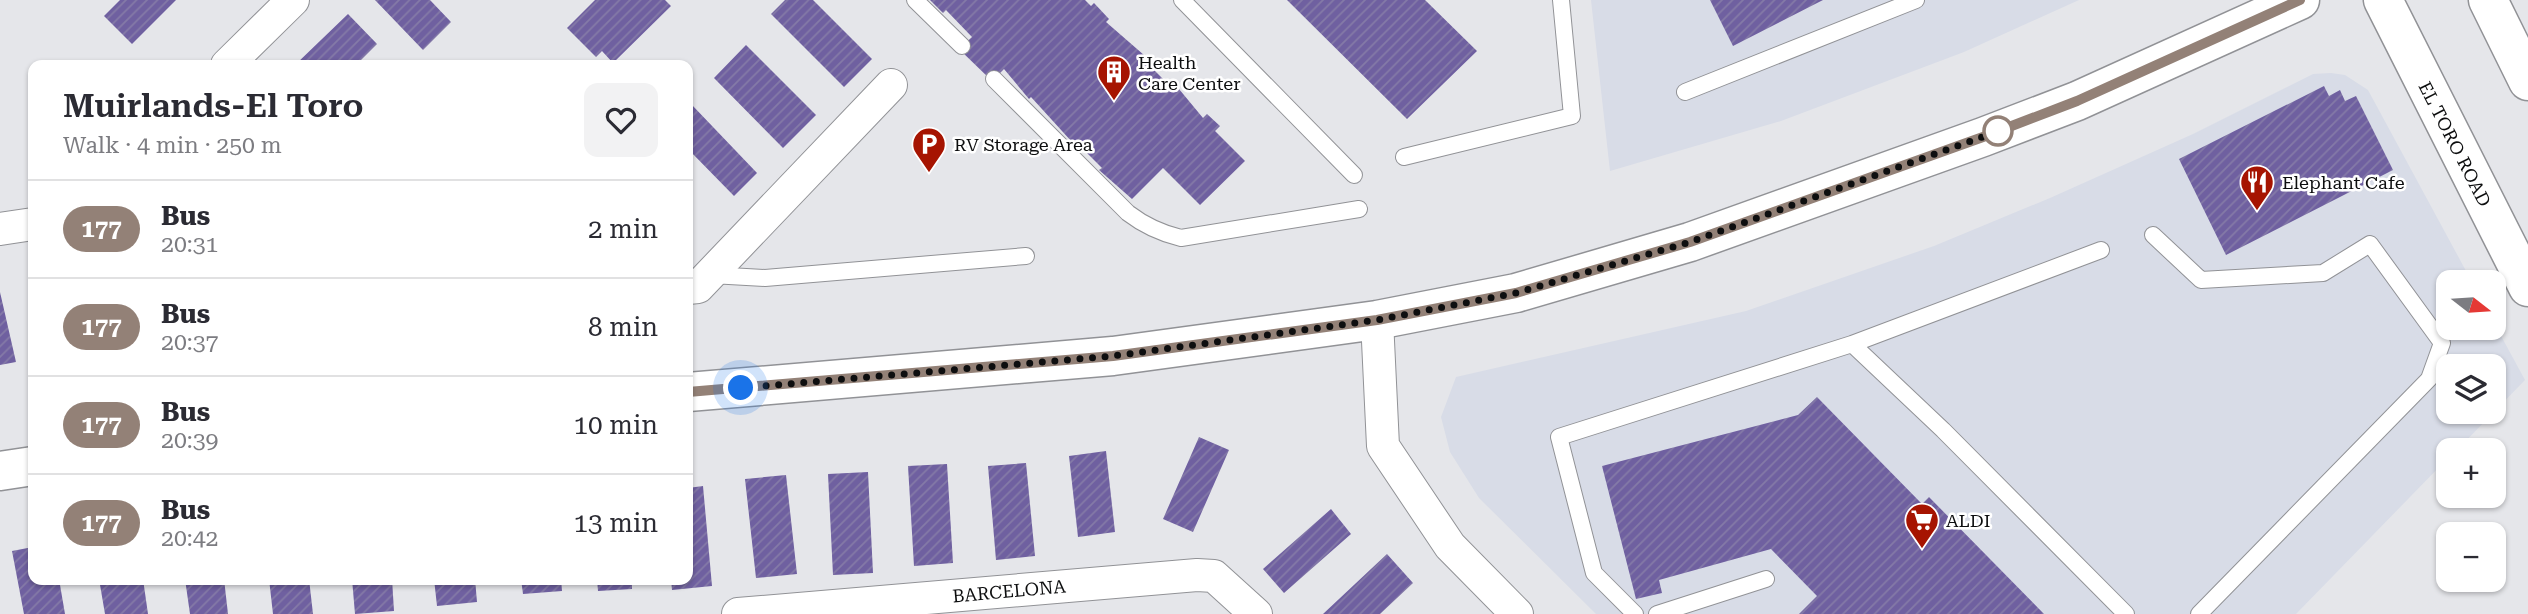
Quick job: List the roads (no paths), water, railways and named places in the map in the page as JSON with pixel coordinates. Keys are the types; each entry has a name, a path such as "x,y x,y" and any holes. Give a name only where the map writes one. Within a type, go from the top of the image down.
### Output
{"main road":[{"path":"693,392 1113,356 1377,320 1516,293 1727,230 2077,101 2300,0"},
{"name":"EL TORO ROAD","path":"2383,0 2528,287"},
{"path":"2488,0 2528,80"},
{"path":"0,471 28,467"}],"street":[{"path":"231,60 277,5"},
{"path":"699,281 891,85"},
{"path":"0,229 28,225"},
{"path":"1377,320 1383,446 1450,546 1517,614"},
{"name":"BARCELONA","path":"738,614 864,609 1197,575 1214,576 1256,614"}],"lane":[{"path":"915,0 962,46"},
{"path":"1182,0 1354,175"},
{"path":"1404,158 1572,116 1561,0"},
{"path":"1685,92 1916,0"},
{"path":"994,79 1128,213 1147,228 1162,234 1181,238 1359,209"},
{"path":"2153,235 2201,280 2323,273 2370,244 2442,343 2429,379 2199,614"},
{"path":"1635,614 1594,573 1559,437 1852,345 2101,250"},
{"path":"699,281 1026,256"},
{"path":"1852,345 1943,430 2126,614"},
{"path":"1657,614 1766,579"}],"place":[{"name":"Health Care Center","path":"1114,102"},
{"name":"RV Storage Area","path":"929,174"},
{"name":"Elephant Cafe","path":"2257,212"},
{"name":"ALDI","path":"1922,550"}]}
